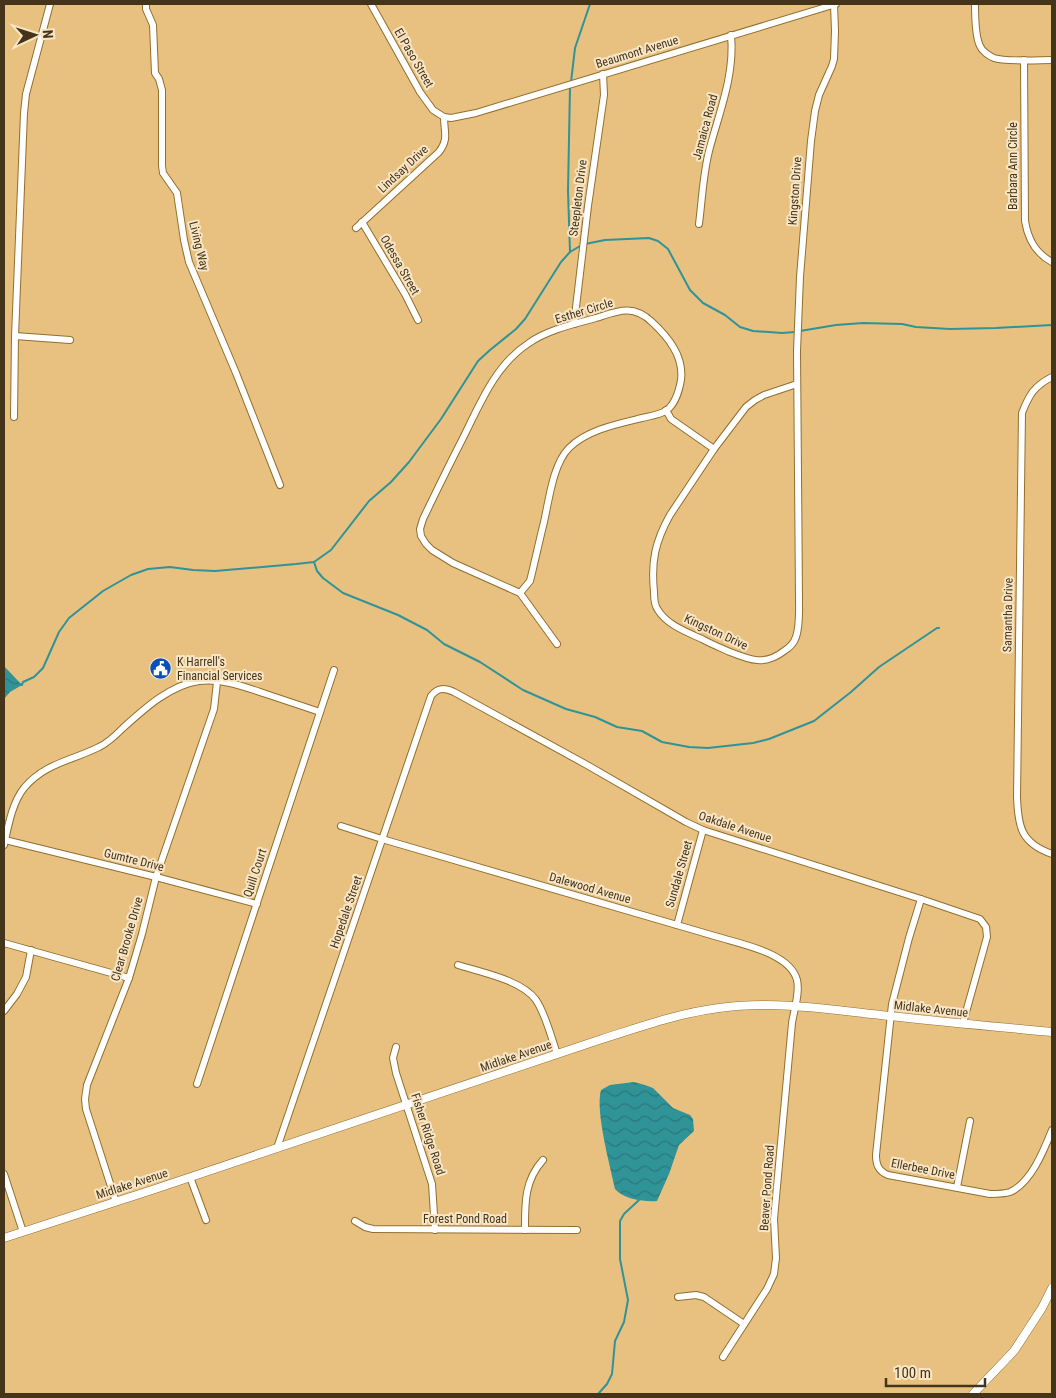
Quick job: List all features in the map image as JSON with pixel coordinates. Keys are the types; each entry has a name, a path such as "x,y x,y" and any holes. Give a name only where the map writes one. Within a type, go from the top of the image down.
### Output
{"street":[{"path":"14,417 15,336 24,113 26,94 50,4"},
{"name":"Living Way","path":"146,4 152,25 155,73 162,90 163,173 177,192 189,262 236,373 280,485"},
{"name":"El Paso Street","path":"371,4 420,92 433,110 444,117"},
{"name":"Beaumont Avenue","path":"444,117 459,117 476,113 835,4"},
{"name":"Kingston Drive","path":"798,384 755,400 742,411 670,515 657,541 653,580 657,610 665,619 708,643 750,660 768,659 780,655 796,637 798,626 798,384 797,351 800,277 810,140 819,95 834,59 835,4"},
{"path":"975,4 978,39 983,51 995,59 1052,60"},
{"name":"Jamaica Road","path":"699,224 703,183 709,152 728,82 732,46 731,35"},
{"name":"Barbara Ann Circle","path":"1024,60 1025,221 1027,234 1036,250 1052,262"},
{"name":"Steepleton Drive","path":"574,324 604,95 602,74"},
{"name":"Lindsay Drive","path":"356,228 439,152 445,142 444,117"},
{"name":"Odessa Street","path":"362,222 405,294 418,320"},
{"name":"Esther Circle","path":"557,644 520,593 453,563 432,550 421,536 420,528 423,519 486,392 502,368 523,347 542,336 574,324 628,310 639,312 652,322 676,351 681,366 681,380 677,396 673,404 666,410"},
{"path":"15,336 70,340"},
{"name":"Samantha Drive","path":"1050,854 1031,843 1023,834 1019,825 1018,778 1022,413 1028,396 1039,384 1052,377"},
{"path":"520,593 530,581 553,480 559,463 567,450 578,439 597,431 666,410 671,419 714,449"},
{"name":"Quill Court","path":"197,1084 334,670"},
{"path":"4,842 11,814 22,790 34,777 48,768 100,747 157,699 185,685 200,681 240,686 320,712"},
{"name":"Clear Brooke Drive","path":"116,1202 86,1109 87,1085 129,978 156,877 214,709 217,682"},
{"name":"Oakdale Avenue","path":"441,689 454,692 703,830 974,916 984,923 987,937 963,1024"},
{"name":"Hopedale Street","path":"277,1148 431,696 434,692 441,689"},
{"name":"Dalewood Avenue","path":"341,826 766,952 786,964 794,973 797,981 795,1006"},
{"name":"Sundale Street","path":"676,924 703,830"},
{"name":"Gumtre Drive","path":"4,842 156,877 257,904"},
{"name":"Ellerbee Drive","path":"921,899 899,975 890,1016 886,1072 876,1155 879,1169 888,1175 990,1194 1011,1192 1031,1173 1052,1130"},
{"path":"4,943 129,978"},
{"path":"4,1011 17,994 26,977 31,950"},
{"path":"458,965 515,983 526,990 537,1001 557,1054"},
{"name":"Midlake Avenue","path":"4,1238 557,1054 667,1019 701,1011 747,1005 795,1006 1052,1032"},
{"name":"Beaver Pond Road","path":"722,1357 767,1289 776,1265 774,1219 795,1006"},
{"name":"Fisher Ridge Road","path":"396,1046 393,1058 394,1064 432,1184 435,1230"},
{"path":"957,1187 970,1121"},
{"path":"524,1230 526,1194 530,1180 543,1160"},
{"path":"4,1174 23,1232"},
{"path":"190,1177 206,1220"},
{"name":"Forest Pond Road","path":"355,1221 365,1227 374,1229 577,1230"},
{"path":"974,1394 1014,1351 1042,1308 1052,1288"},
{"path":"678,1297 696,1295 704,1297 744,1324"}],"water":[{"path":"4,666 22,685 10,692 4,699"},
{"path":"634,1082 653,1088 673,1108 690,1115 693,1119 694,1131 679,1145 657,1201 634,1199 623,1195 615,1189 604,1138 600,1111 601,1090 610,1085"}],"waterway":[{"path":"571,82 575,48 590,4"},
{"path":"570,87 568,191 570,252"},
{"path":"585,244 605,240 649,238 658,241 668,249 690,290 703,303 725,315 740,327 753,331 795,332"},
{"path":"20,684 22,685 23,682 34,677 43,668 59,632 69,618 103,591 131,575 148,569 170,567 215,571 314,562 331,550 369,501 391,482 409,462 441,419 478,361 525,319 561,262 570,252 580,246"},
{"path":"800,331 863,323 902,324 916,327 950,329 1052,325"},
{"path":"314,562 317,571 323,578 343,593 398,615 427,630 444,644 480,662 523,690 566,709 595,717 617,727 642,731 662,742 689,747 708,748 753,743 769,739 814,721 879,667 939,628"},
{"path":"598,1394 607,1384 612,1374 615,1341 624,1322 628,1300 620,1259 620,1221 624,1214 639,1200"}],"place":[{"name":"K Harrell's Financial Services","path":"161,669"}]}
